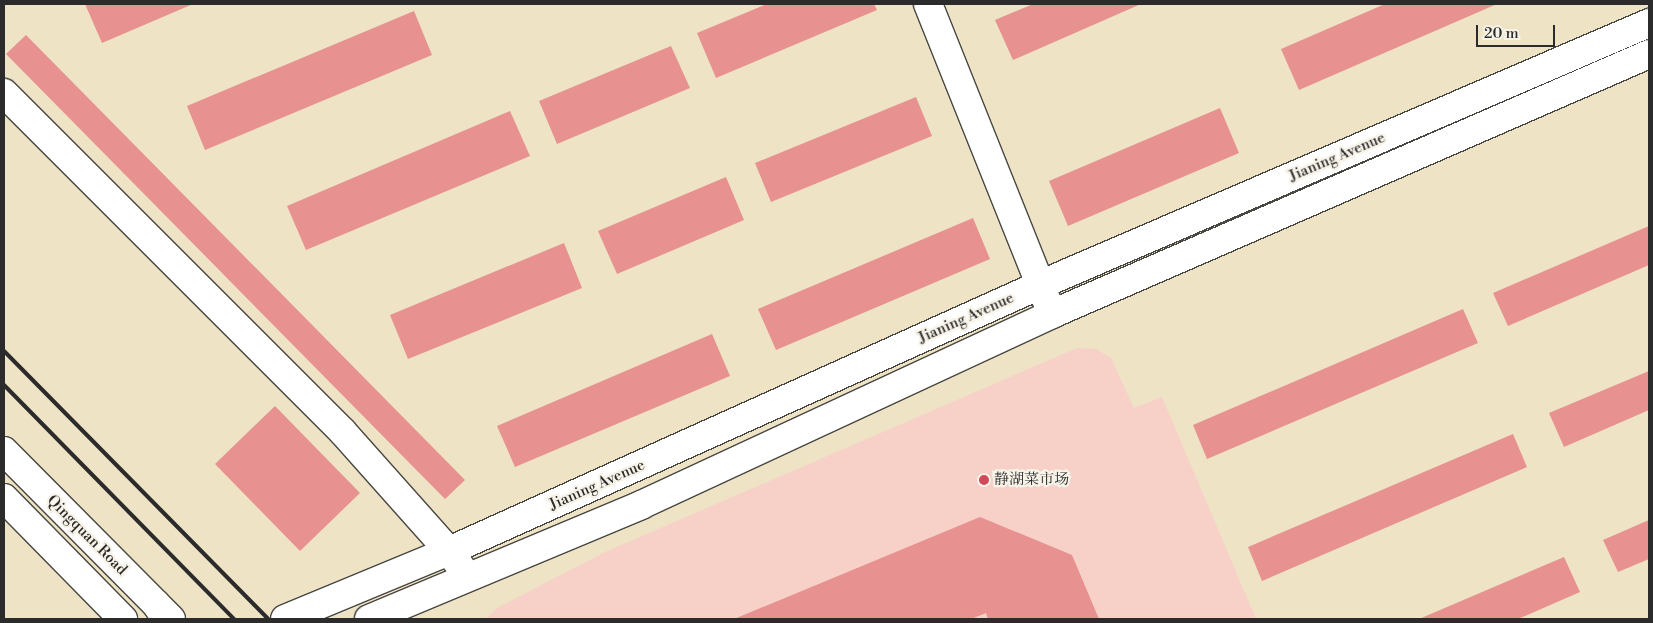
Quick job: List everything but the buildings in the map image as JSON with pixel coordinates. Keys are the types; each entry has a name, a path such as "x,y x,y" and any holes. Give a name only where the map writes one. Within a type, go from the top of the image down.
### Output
{"main road":[{"path":"928,4 1042,284 1052,314"},
{"name":"Jianing Avenue","path":"285,619 449,551 1042,284 1649,23"},
{"name":"Jianing Avenue","path":"369,619 641,506 1052,314 1649,54"},
{"path":"4,93 342,431 449,551 468,577"},
{"name":"Qingquan Road","path":"4,451 164,614"},
{"path":"4,498 123,619"},
{"path":"97,593 103,619"}],"shaded area":[{"name":"静湖菜市场","path":"1077,348 1096,349 1111,358 1134,408 1162,397 1256,619 485,619 497,608 605,552"}],"railway":[{"path":"4,351 268,619"},
{"path":"4,385 234,619"}],"place":[{"name":"静湖菜市场","path":"984,480"}]}
